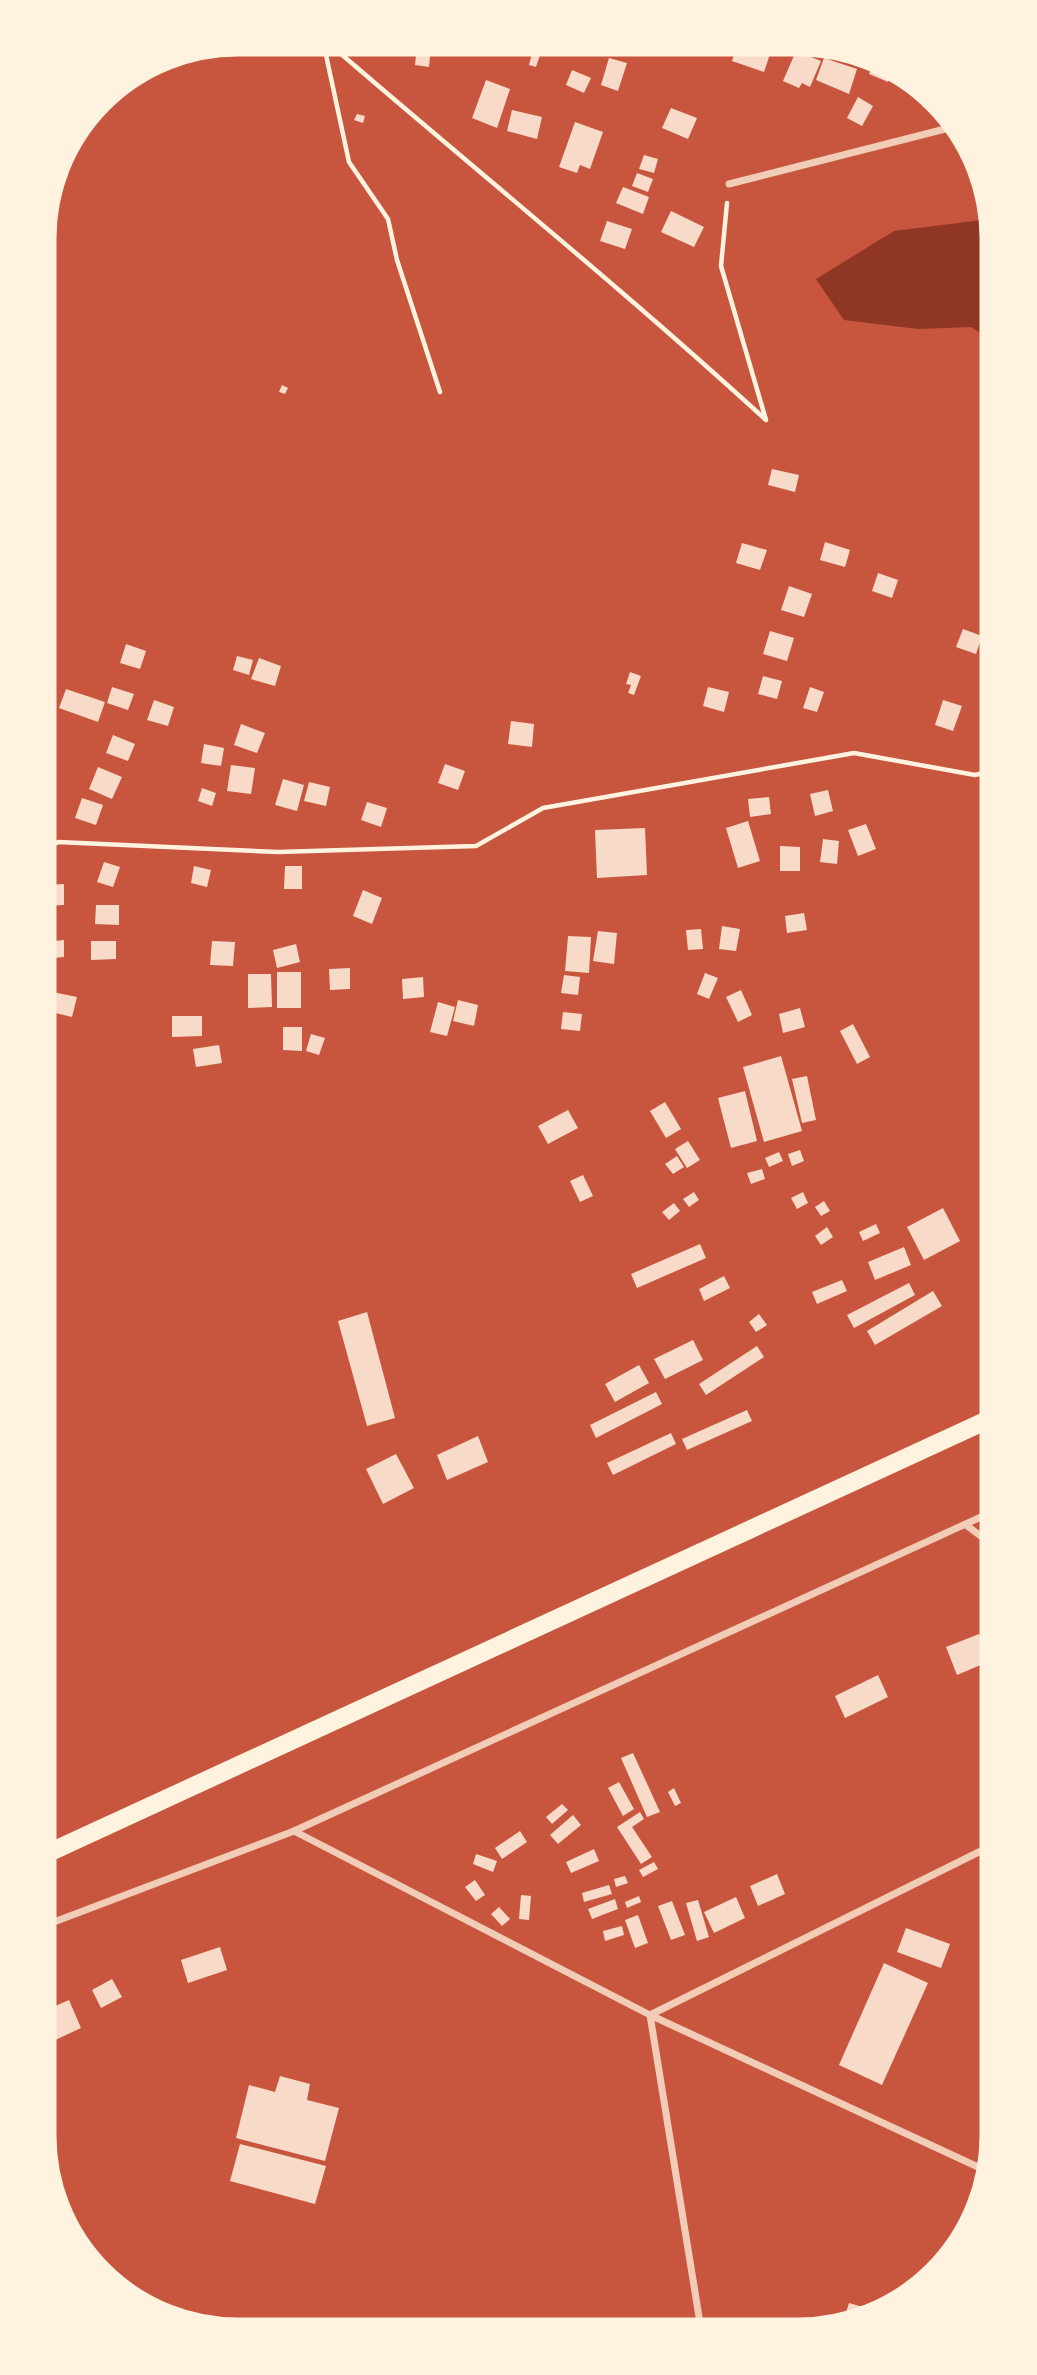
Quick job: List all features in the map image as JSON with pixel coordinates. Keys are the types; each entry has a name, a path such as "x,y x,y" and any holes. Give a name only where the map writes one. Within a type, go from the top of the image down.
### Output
{"main road":[{"path":"53,1851 984,1422"}],"street":[{"path":"729,184 948,128"},
{"path":"53,1922 295,1831 984,1516"},
{"path":"966,1525 984,1538"},
{"path":"295,1831 650,2015 981,2169"},
{"path":"650,2015 984,1849"},
{"path":"650,2015 700,2322"}],"path":[{"path":"326,53 349,162 388,219 397,260 440,392"},
{"path":"338,53 513,203 655,318 766,420 721,267 729,184"},
{"path":"53,845 58,842 278,852 476,846 543,808 854,752 975,775 984,773"}],"shaded area":[{"path":"983,220 984,335 971,327 918,329 844,320 816,279 894,231"}],"building":[{"path":"416,53 430,53 429,67 415,65"},
{"path":"532,53 540,55 536,67 529,65"},
{"path":"735,53 770,53 764,72 732,61"},
{"path":"795,53 821,61 810,87 802,83 799,88 783,81"},
{"path":"609,58 627,63 618,91 601,85"},
{"path":"824,58 857,69 849,94 816,80"},
{"path":"843,58 864,65 863,68 842,61"},
{"path":"872,68 890,77 888,82 869,74"},
{"path":"572,70 591,78 584,93 566,85"},
{"path":"486,80 510,89 497,128 472,118"},
{"path":"858,97 873,106 862,126 847,118"},
{"path":"671,108 697,118 688,139 662,128"},
{"path":"512,110 542,117 537,139 507,131"},
{"path":"357,114 365,116 363,123 354,120"},
{"path":"575,122 603,132 590,169 580,165 577,173 559,167"},
{"path":"644,155 658,159 654,173 639,169"},
{"path":"637,173 653,179 648,192 632,186"},
{"path":"623,187 649,197 643,214 616,203"},
{"path":"671,211 704,227 694,247 661,232"},
{"path":"607,221 632,229 625,249 600,241"},
{"path":"282,385 288,388 285,394 279,392"},
{"path":"772,469 799,475 795,492 768,485"},
{"path":"825,542 850,550 845,567 820,560"},
{"path":"742,543 767,550 760,570 736,563"},
{"path":"878,573 898,580 892,598 872,591"},
{"path":"789,586 812,594 804,617 781,610"},
{"path":"963,629 982,636 976,654 956,647"},
{"path":"770,631 794,638 787,661 763,654"},
{"path":"126,644 146,651 140,669 120,663"},
{"path":"237,656 253,660 249,675 233,670"},
{"path":"259,658 281,666 275,686 251,679"},
{"path":"630,672 641,676 634,695 628,693 631,685 626,684"},
{"path":"763,676 782,681 777,699 758,694"},
{"path":"112,687 134,694 128,710 107,703"},
{"path":"708,687 729,692 724,712 703,706"},
{"path":"810,687 824,692 817,712 803,708"},
{"path":"66,689 105,702 98,722 59,708"},
{"path":"154,700 174,707 168,726 147,720"},
{"path":"943,700 962,706 953,731 935,725"},
{"path":"511,721 534,724 532,747 508,744"},
{"path":"241,724 265,733 257,753 234,745"},
{"path":"113,735 135,744 128,761 106,753"},
{"path":"204,744 224,748 221,766 201,763"},
{"path":"445,764 465,771 458,790 438,783"},
{"path":"231,765 255,768 251,794 227,791"},
{"path":"98,767 122,777 112,799 89,789"},
{"path":"283,779 304,785 297,811 275,805"},
{"path":"309,782 330,787 326,806 304,801"},
{"path":"202,788 216,793 212,806 198,801"},
{"path":"828,790 833,811 815,816 810,794"},
{"path":"769,797 771,814 750,817 748,799"},
{"path":"82,798 103,805 96,825 75,818"},
{"path":"367,802 387,808 381,827 361,820"},
{"path":"748,821 760,861 738,868 726,828"},
{"path":"866,824 876,849 858,856 848,830"},
{"path":"645,828 647,875 597,878 595,830"},
{"path":"823,839 839,841 837,864 820,862"},
{"path":"780,846 800,847 800,871 780,871"},
{"path":"104,862 120,867 113,887 97,882"},
{"path":"194,866 211,870 207,887 191,883"},
{"path":"285,866 302,866 302,889 284,889"},
{"path":"64,884 64,905 53,906 53,885"},
{"path":"363,890 382,898 372,924 353,916"},
{"path":"96,905 119,905 119,925 95,924"},
{"path":"804,913 807,930 787,933 785,916"},
{"path":"722,926 740,929 736,951 719,949"},
{"path":"701,929 703,949 688,950 686,930"},
{"path":"598,931 617,933 614,964 593,961"},
{"path":"568,936 591,937 589,973 565,971"},
{"path":"64,940 64,957 53,958 53,941"},
{"path":"91,941 116,941 116,959 91,960"},
{"path":"212,941 235,942 233,966 210,965"},
{"path":"296,944 300,962 277,968 273,950"},
{"path":"350,968 350,989 330,990 329,969"},
{"path":"277,972 301,972 301,1008 277,1008"},
{"path":"705,973 718,978 709,999 697,994"},
{"path":"248,974 271,974 272,1007 248,1008"},
{"path":"564,975 580,977 578,995 561,993"},
{"path":"423,977 424,997 403,999 402,979"},
{"path":"741,990 752,1015 738,1022 726,997"},
{"path":"53,992 77,997 72,1017 53,1012"},
{"path":"458,1000 478,1005 474,1026 453,1021"},
{"path":"438,1002 455,1007 447,1036 430,1032"},
{"path":"800,1008 805,1027 783,1033 779,1014"},
{"path":"563,1012 582,1014 580,1031 561,1029"},
{"path":"172,1016 202,1016 202,1036 172,1037"},
{"path":"853,1024 870,1057 857,1064 840,1031"},
{"path":"283,1027 302,1027 302,1051 283,1050"},
{"path":"311,1034 325,1038 319,1055 306,1051"},
{"path":"219,1045 222,1063 196,1067 193,1049"},
{"path":"781,1056 802,1131 764,1142 743,1067"},
{"path":"807,1076 816,1120 802,1123 792,1079"},
{"path":"745,1091 757,1141 731,1148 718,1098"},
{"path":"665,1102 681,1129 666,1138 650,1111"},
{"path":"568,1110 578,1128 548,1144 538,1126"},
{"path":"688,1141 700,1160 687,1168 675,1149"},
{"path":"800,1150 804,1161 792,1166 788,1154"},
{"path":"779,1152 783,1161 769,1167 765,1158"},
{"path":"677,1156 684,1167 673,1174 665,1164"},
{"path":"762,1169 765,1179 751,1184 747,1173"},
{"path":"583,1175 593,1196 580,1202 570,1181"},
{"path":"694,1192 699,1200 689,1207 683,1199"},
{"path":"803,1192 808,1203 797,1209 791,1198"},
{"path":"824,1201 830,1211 821,1216 815,1207"},
{"path":"674,1203 680,1211 669,1220 662,1212"},
{"path":"943,1208 960,1241 924,1260 907,1227"},
{"path":"876,1224 880,1233 863,1241 859,1232"},
{"path":"827,1227 833,1237 821,1245 815,1236"},
{"path":"700,1244 706,1258 637,1288 631,1274"},
{"path":"904,1247 911,1265 875,1280 868,1262"},
{"path":"724,1276 730,1288 704,1301 699,1289"},
{"path":"842,1280 847,1291 817,1304 812,1292"},
{"path":"909,1283 915,1295 854,1328 847,1315"},
{"path":"933,1291 942,1306 875,1345 867,1331"},
{"path":"367,1312 395,1418 367,1426 338,1321"},
{"path":"759,1314 767,1325 756,1332 749,1322"},
{"path":"693,1340 703,1360 665,1379 654,1359"},
{"path":"757,1346 764,1357 706,1395 699,1384"},
{"path":"639,1365 649,1383 615,1402 605,1384"},
{"path":"656,1392 662,1404 596,1438 590,1425"},
{"path":"747,1410 752,1421 687,1450 682,1439"},
{"path":"671,1433 676,1444 613,1475 607,1463"},
{"path":"478,1436 488,1462 447,1480 437,1455"},
{"path":"396,1454 414,1488 383,1504 366,1469"},
{"path":"979,1634 984,1646 984,1664 957,1675 946,1647"},
{"path":"878,1675 888,1697 845,1718 835,1696"},
{"path":"633,1753 660,1812 647,1817 621,1758"},
{"path":"619,1782 634,1809 623,1816 608,1788"},
{"path":"674,1788 681,1803 675,1806 668,1792"},
{"path":"562,1804 568,1810 552,1824 546,1817"},
{"path":"640,1812 644,1819 632,1827 652,1857 641,1864 617,1827"},
{"path":"573,1815 581,1825 558,1844 550,1835"},
{"path":"520,1831 527,1842 502,1859 495,1848"},
{"path":"594,1849 599,1861 571,1873 566,1862"},
{"path":"476,1854 497,1861 493,1872 473,1864"},
{"path":"654,1862 658,1869 643,1877 639,1870"},
{"path":"777,1874 785,1894 758,1906 750,1886"},
{"path":"625,1876 628,1883 616,1887 614,1879"},
{"path":"475,1880 485,1895 476,1901 465,1887"},
{"path":"609,1885 612,1894 584,1902 582,1893"},
{"path":"521,1895 531,1896 529,1920 519,1919"},
{"path":"639,1896 641,1902 627,1908 625,1902"},
{"path":"736,1897 745,1918 714,1933 704,1912"},
{"path":"615,1899 618,1909 592,1919 588,1909"},
{"path":"698,1900 709,1937 697,1941 686,1903"},
{"path":"672,1901 685,1935 671,1940 658,1906"},
{"path":"499,1907 510,1919 502,1926 491,1914"},
{"path":"638,1915 648,1943 635,1948 625,1920"},
{"path":"622,1926 624,1935 605,1941 603,1931"},
{"path":"906,1928 950,1944 941,1968 897,1952"},
{"path":"220,1947 227,1970 188,1983 181,1960"},
{"path":"884,1963 928,1983 882,2085 839,2065"},
{"path":"112,1979 122,1997 101,2008 92,1990"},
{"path":"69,2000 81,2028 53,2041 53,2007"},
{"path":"280,2076 310,2084 307,2100 339,2108 325,2161 236,2138 249,2085 275,2092"},
{"path":"240,2144 326,2166 315,2204 230,2181"},
{"path":"849,2303 868,2309 858,2313 845,2316"}]}
